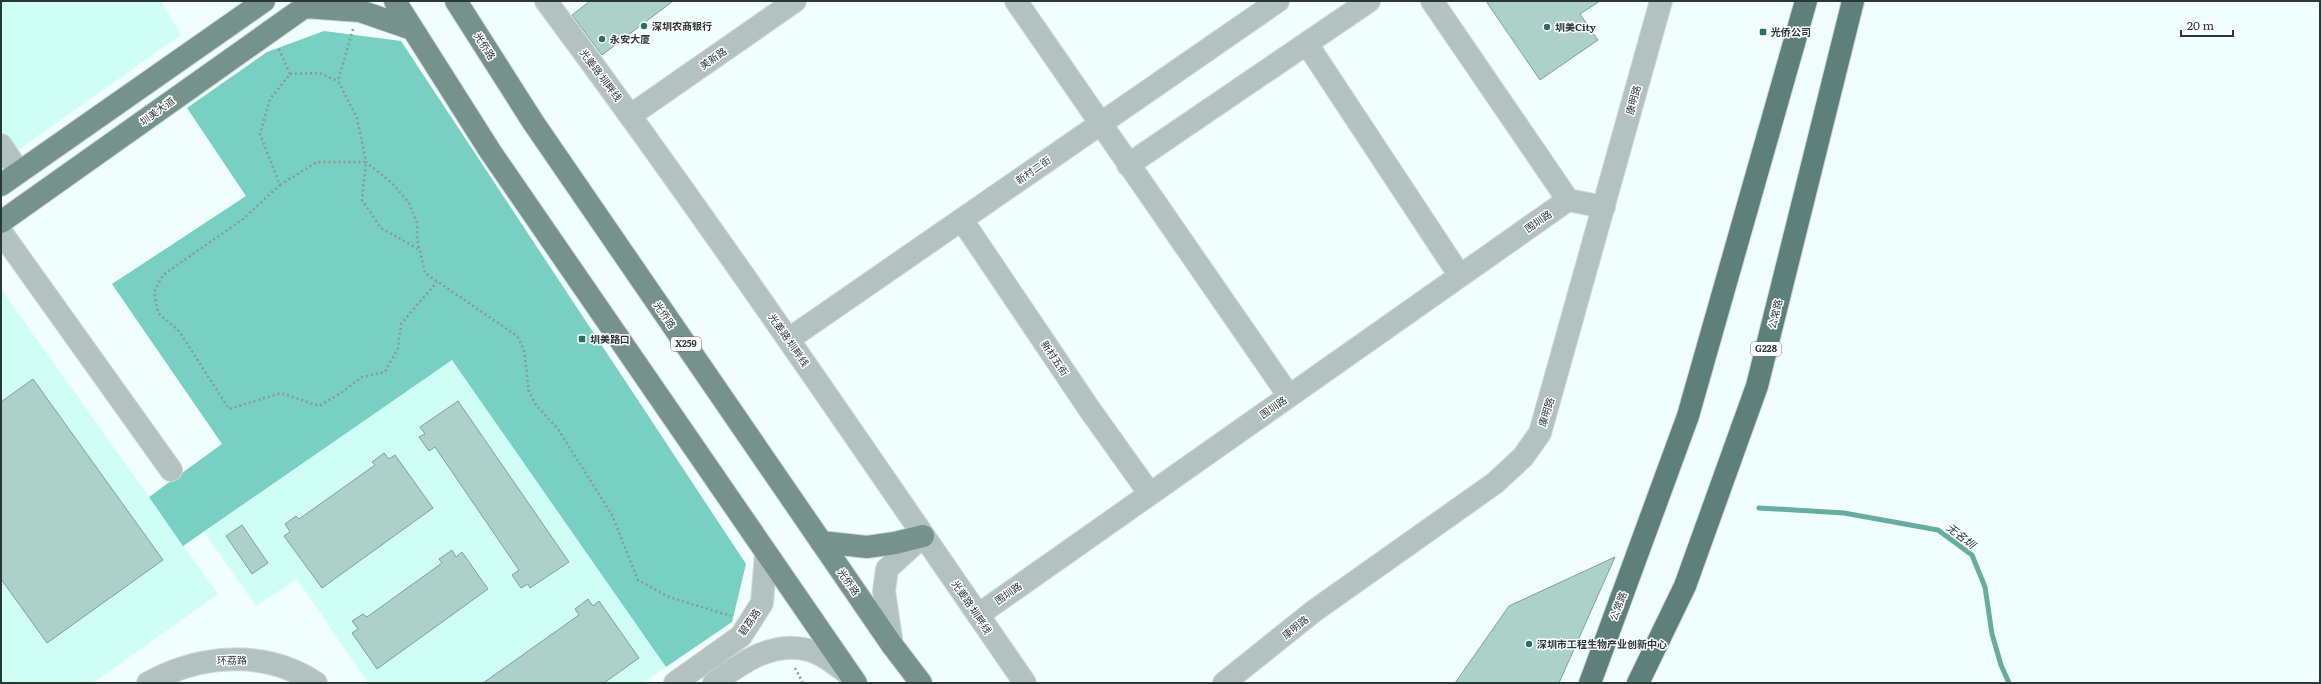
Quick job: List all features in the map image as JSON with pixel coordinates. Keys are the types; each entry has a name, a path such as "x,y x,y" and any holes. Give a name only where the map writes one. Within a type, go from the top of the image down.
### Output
{"highway":[{"name":"公常路","path":"1590,683 1688,416 1806,1"},
{"name":"公常路","path":"1638,683 1685,586 1757,386 1853,1"}],"main road":[{"path":"1,185 264,1"},
{"path":"395,1 490,151 853,679"},
{"name":"光侨路","path":"456,1 534,122 892,645 921,683"},
{"path":"308,4 358,11 412,29"},
{"name":"圳美大道","path":"1,222 308,4"},
{"path":"821,542 867,547 895,543 923,536"}],"street":[{"name":"光姜路 圳畔线","path":"546,1 631,115 789,339 1025,683"},
{"name":"美新路","path":"631,115 795,1"},
{"name":"新村二街","path":"789,339 1278,1"},
{"path":"1128,165 1369,1"},
{"path":"1432,1 1568,200 1604,207"},
{"name":"康明路","path":"1224,683 1314,611 1495,483 1523,457 1540,433 1661,1"},
{"path":"1021,3 1128,165 1289,396"},
{"path":"1307,44 1460,276"},
{"path":"1,145 19,172"},
{"name":"围圳路","path":"978,615 1568,200"},
{"name":"新村五街","path":"962,220 1090,410 1150,494"},
{"path":"1,232 171,470"},
{"path":"892,645 884,591 887,569 923,536"},
{"name":"碧荔路","path":"675,683 741,636 762,603 766,554"},
{"path":"714,683 735,668 760,654 779,649 804,649 829,660 853,679"},
{"name":"环荔路","path":"148,683 186,666 214,660 239,659 284,666 316,683"}],"path":[{"path":"338,81 358,11"},
{"path":"271,31 290,74"},
{"path":"280,185 260,134 270,99 290,74 319,73 338,81 357,118 366,162 362,200 381,228 420,250"},
{"path":"437,282 402,324 398,348 385,372 362,377 341,393 319,406 281,394 230,409 179,331 158,313 154,292 163,275 243,219 280,185 317,162 366,162 392,182 409,204 417,223 420,250 425,273 517,336 524,350 529,392 536,404 558,429 612,515 638,580 669,597 750,622"},
{"path":"794,665 803,683"}],"shaded area":[{"path":"1,1 161,1 181,35 1,162"},
{"path":"1,289 218,594 93,683 1,683"},
{"path":"452,360 666,667 643,683 368,683 297,579 256,606 204,532"}],"green space":[{"path":"324,31 401,41 746,564 732,622 666,667 452,360 183,546 149,497 222,444 112,284 246,196 187,108 267,52"}],"building":[{"name":"永安大厦","path":"590,1 673,1 602,55 572,15"},
{"name":"圳美City","path":"1486,1 1600,1 1580,14 1598,40 1540,80"},
{"path":"33,379 163,560 47,643 1,579 1,402"},
{"path":"458,401 569,562 530,588 528,584 521,588 512,575 519,570 435,447 429,451 419,437 425,434 420,427"},
{"path":"384,453 389,459 395,455 433,508 322,588 284,536 290,532 285,524 296,516 299,519 375,465 372,462"},
{"path":"242,525 268,563 252,574 226,536"},
{"path":"452,550 456,557 462,552 488,589 377,669 352,633 358,629 352,621 363,614 367,617 442,563 439,559"},
{"name":"深圳市工程生物产业创新中心","path":"1615,557 1559,683 1455,683 1509,606"},
{"path":"588,599 593,606 599,601 639,658 604,683 483,683 579,615 575,609"}],"waterway":[{"name":"无名圳","path":"1759,508 1844,513 1938,530 1972,555 1985,587 1992,634 2001,665 2009,683"}],"place":[{"name":"深圳农商银行","path":"644,26"},
{"name":"圳美City","path":"1547,27"},
{"name":"光侨公司","path":"1763,32"},
{"name":"永安大厦","path":"602,39"},
{"name":"圳美路口","path":"582,339"},
{"name":"深圳市工程生物产业创新中心","path":"1529,644"}]}
